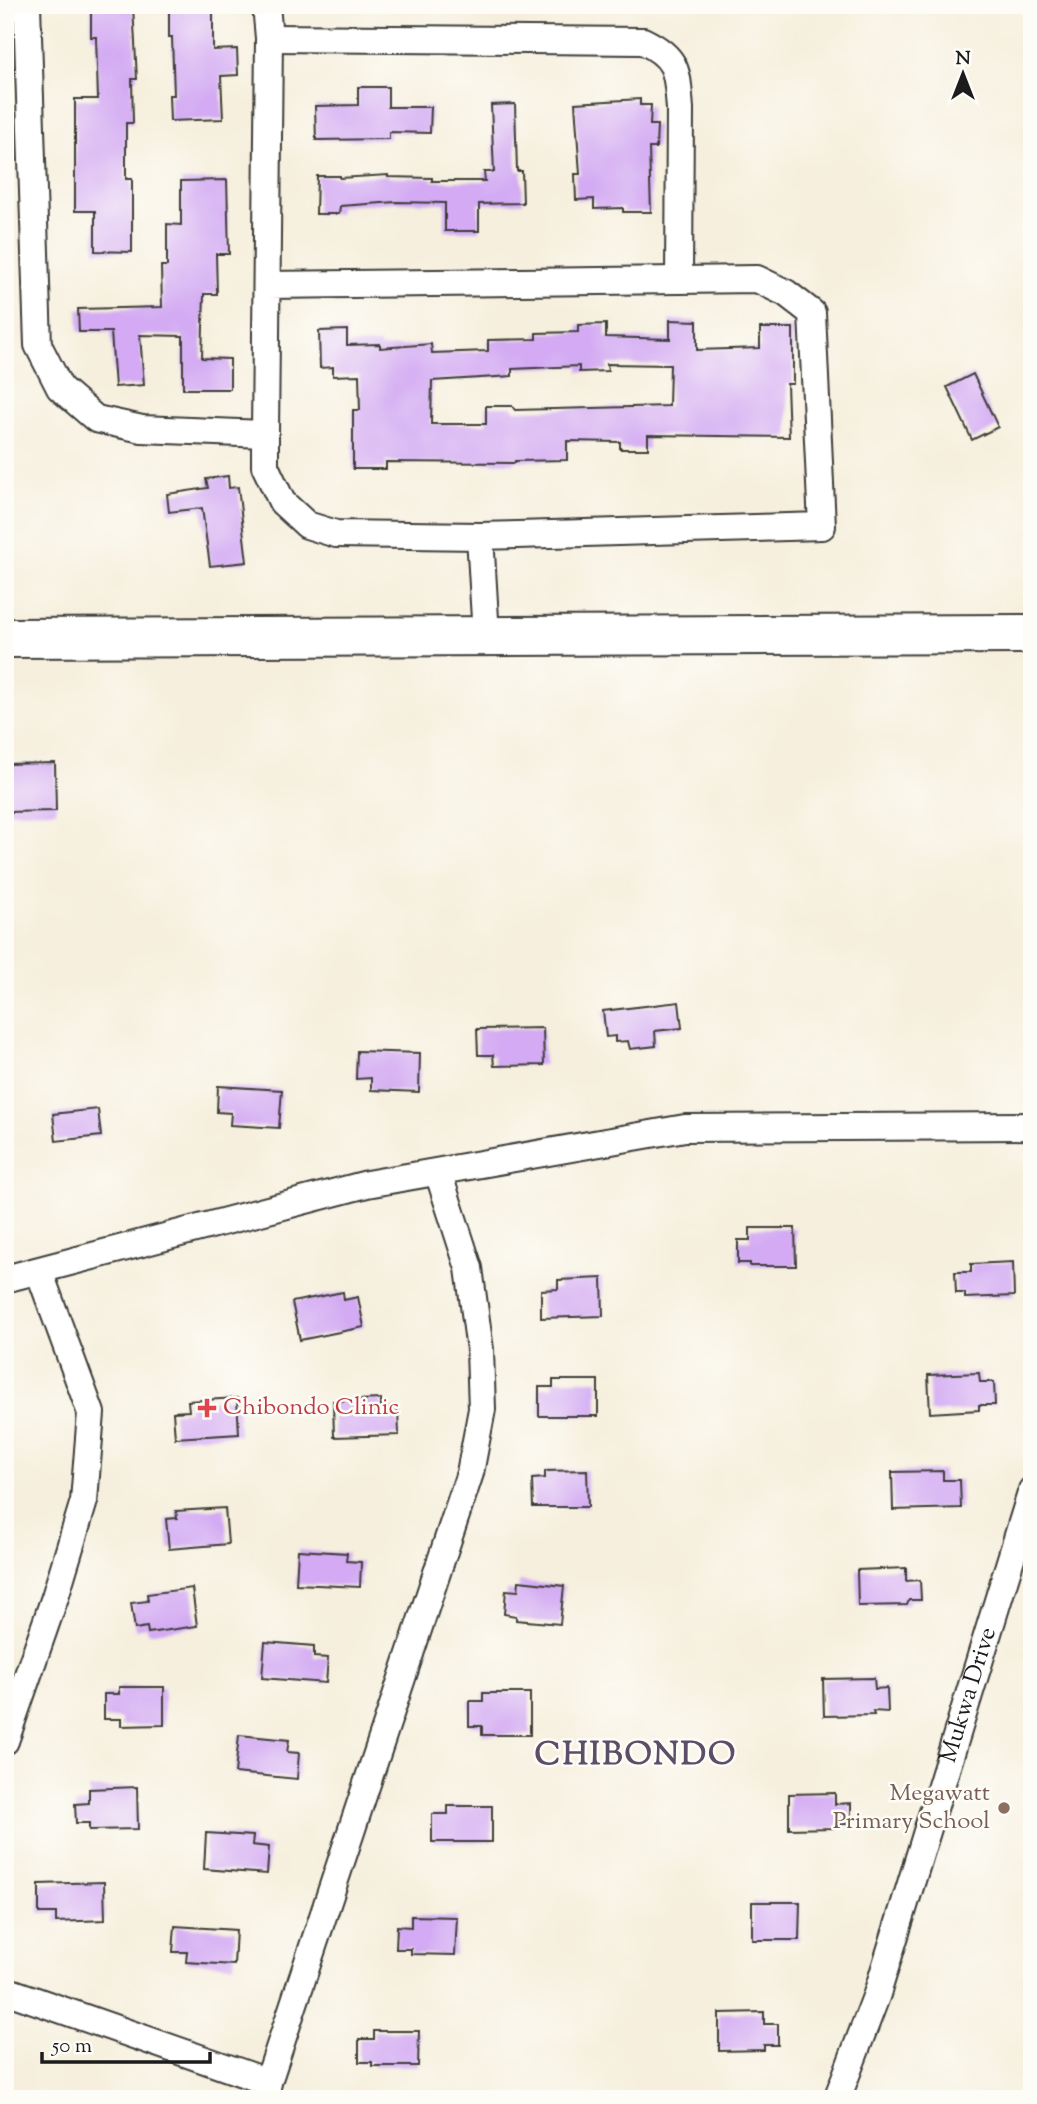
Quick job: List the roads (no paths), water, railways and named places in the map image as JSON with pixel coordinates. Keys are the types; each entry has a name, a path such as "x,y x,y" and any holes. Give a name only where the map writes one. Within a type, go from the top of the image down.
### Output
{"street":[{"path":"27,5 38,345 60,388 96,419 142,429 265,434"},
{"path":"266,5 269,38 265,466 282,502 307,524 335,534 480,536 822,526 812,313 786,293 757,279 267,285"},
{"path":"269,38 643,41 660,49 672,61 678,82 679,280"},
{"path":"480,536 485,636"},
{"path":"5,638 1032,634"},
{"path":"5,1279 367,1184 685,1128 1032,1126"},
{"path":"5,1990 267,2091 470,1473 482,1409 480,1350 468,1268 439,1172"},
{"path":"5,1741 55,1597 84,1501 91,1413 39,1271"},
{"name":"Mukwa Drive","path":"837,2099 877,1994 1032,1490"}],"place":[{"name":"Chibondo Clinic","path":"207,1408"},
{"name":"Megawatt Primary School","path":"1004,1808"}],"district":[{"name":"CHIBONDO","path":"636,1756"}]}
